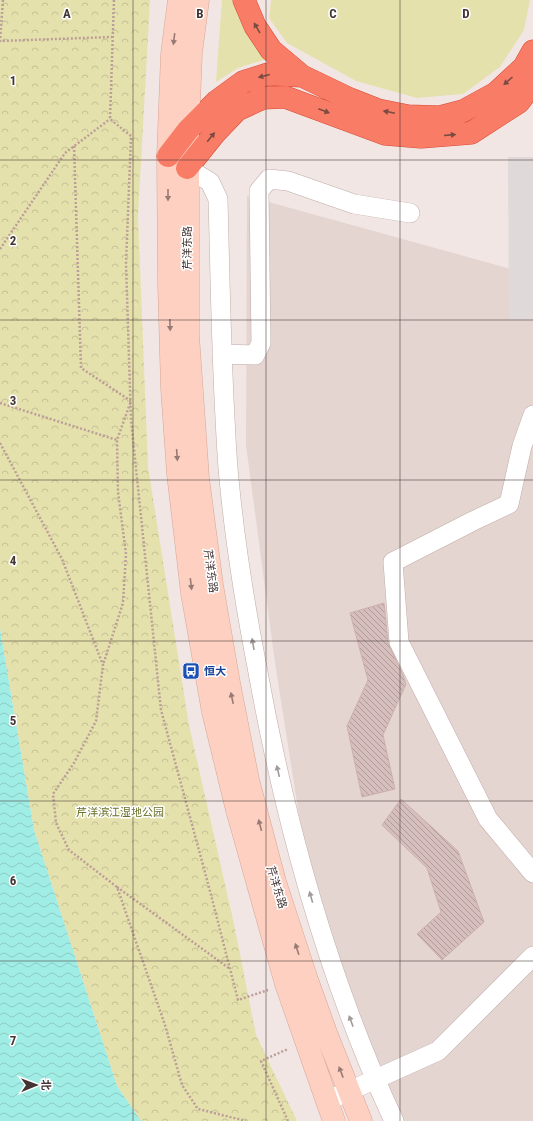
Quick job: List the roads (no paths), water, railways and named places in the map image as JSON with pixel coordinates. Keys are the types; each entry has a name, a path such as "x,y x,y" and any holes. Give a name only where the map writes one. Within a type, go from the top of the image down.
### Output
{"highway":[{"path":"244,0 255,26 271,50 302,76 350,99 378,110 408,116 440,116 463,111 496,93 524,67 533,51"},
{"path":"168,156 188,130 217,101 243,82 268,74 302,76"},
{"path":"187,168 214,133 237,110 263,98 285,97 385,134 421,137 471,133 519,102 533,83"}],"main road":[{"name":"芹洋东路","path":"179,0 172,54 168,156 169,285 172,389 178,474 192,593 213,712 237,810 286,984 331,1111"},
{"name":"芹洋东路","path":"198,0 191,52 188,130 188,335 198,478 212,584 228,683 248,780 275,882 307,980 360,1121"}],"street":[{"path":"187,168 210,182 218,199 222,354 229,479 242,586 266,717 292,834 324,943 374,1080 394,1121"},
{"path":"222,354 255,355 261,343 259,191 269,179 288,181 354,204 410,213"},
{"path":"533,415 522,446 510,504 473,521 393,562 399,642 488,819 533,873"},
{"path":"331,1111 349,1092 438,1051 533,956"}],"water":[{"path":"0,629 34,830 117,1086 141,1121 0,1121"}],"place":[{"name":"恒大","path":"191,671"}],"park label":[{"name":"芹洋滨江湿地公园","path":"120,812"}]}
